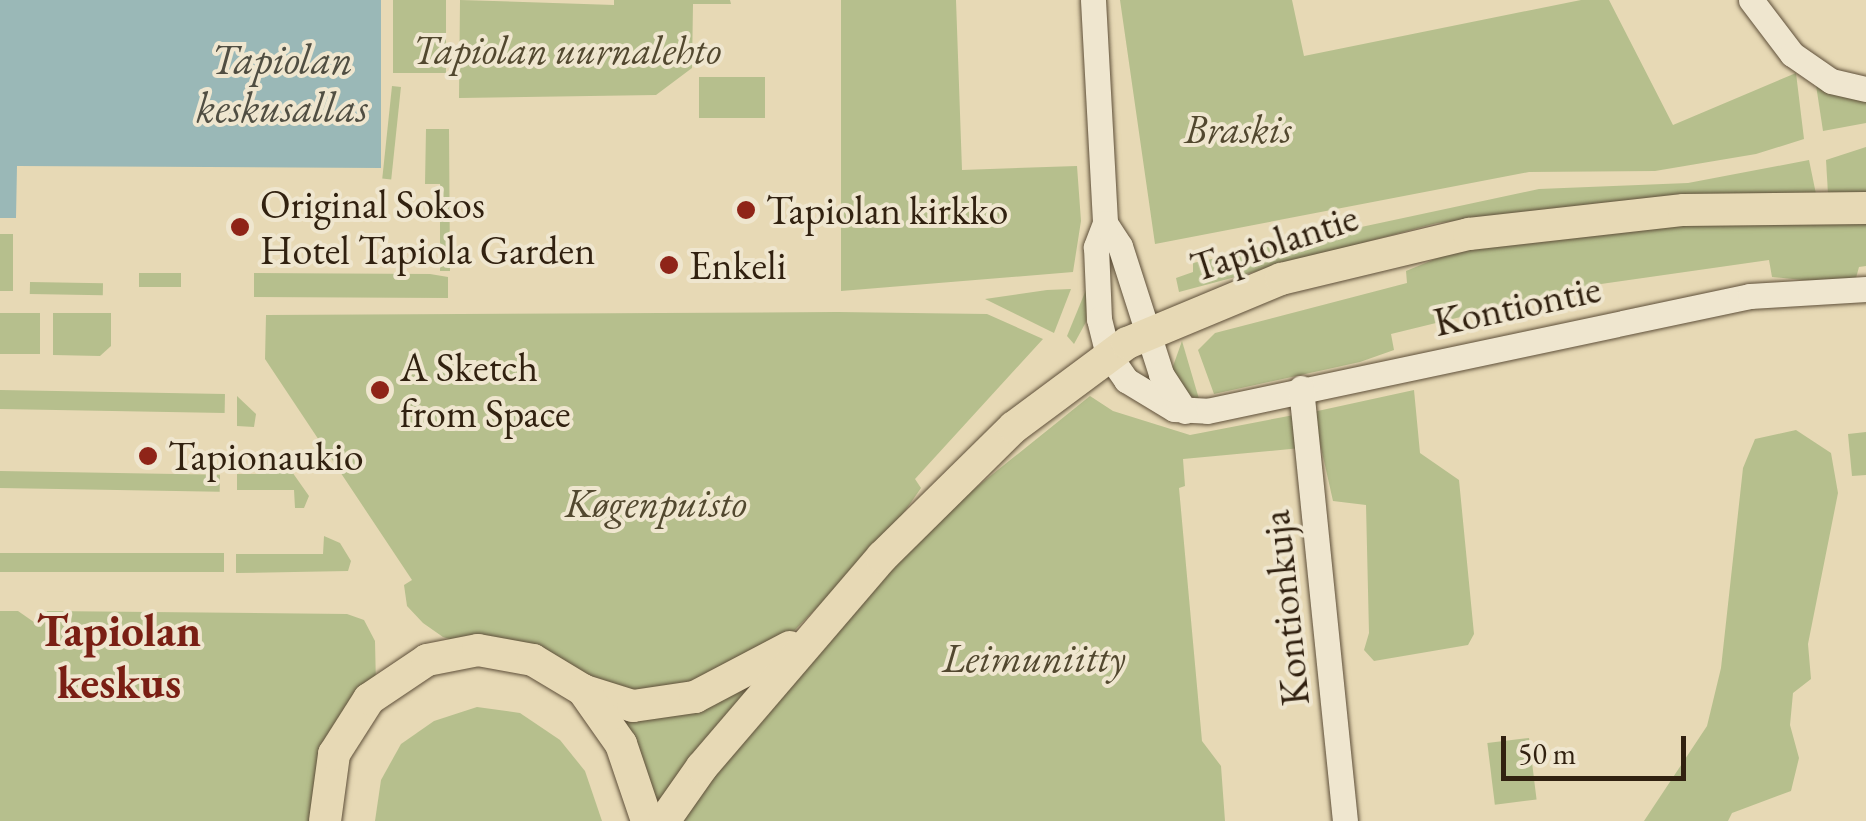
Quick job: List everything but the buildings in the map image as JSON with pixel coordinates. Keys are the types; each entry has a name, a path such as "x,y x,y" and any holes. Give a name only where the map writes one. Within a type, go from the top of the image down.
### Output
{"main road":[{"name":"Tapiolantie","path":"664,821 822,624 1014,427 1108,354 1150,332 1281,278 1468,234 1684,210 1866,208"},
{"name":"Tapiolantie","path":"583,690 632,706 694,697 762,666 822,624"},
{"path":"325,821 328,769 346,728 376,690 407,669 451,653 492,651 546,665 583,690 621,744 646,821"}],"street":[{"path":"1093,0 1105,223 1150,332 1161,374 1186,410"},
{"path":"1752,0 1792,54 1831,81 1866,90"},
{"path":"1105,223 1096,247 1108,354 1126,380 1152,400 1186,410"},
{"name":"Kontiontie","path":"1186,410 1750,296 1866,289"},
{"name":"Kontionkuja","path":"1300,388 1345,821"}],"green space":[{"path":"393,0 446,0 446,73 393,73"},
{"name":"Tapiolan uurnalehto","path":"460,0 614,5 614,0 730,0 731,4 693,4 692,68 656,95 459,98"},
{"path":"841,0 956,0 962,170 1077,166 1081,221 1073,272 841,291"},
{"name":"Braskis","path":"1120,0 1292,0 1304,56 1581,0 1609,0 1673,125 1796,73 1804,139 1756,154 1655,171 1529,172 1155,244"},
{"path":"699,77 765,77 765,118 699,118"},
{"path":"1816,85 1866,97 1866,123 1823,131"},
{"path":"392,86 401,87 391,179 382,178"},
{"path":"426,129 449,129 450,271 440,271 440,184 425,184"},
{"path":"1866,147 1866,195 1828,194 1826,160"},
{"path":"1809,160 1816,194 1610,202 1437,223 1179,292 1176,278 1193,272 1193,263 1539,189 1688,183"},
{"path":"1866,221 1866,266 1859,267 1854,285 1772,277 1769,260 1587,286 1391,334 1394,350 1360,362 1214,394 1198,350 1215,333 1407,283 1406,271 1457,250 1646,226"},
{"path":"0,234 13,234 13,291 0,291"},
{"path":"139,273 181,273 181,287 139,287"},
{"path":"254,273 430,274 448,277 448,298 254,297"},
{"path":"30,282 103,283 103,295 30,294"},
{"path":"1088,285 1086,322 1074,344 1067,336"},
{"path":"1071,289 1054,333 985,299 1047,290"},
{"path":"0,313 40,313 40,354 0,354"},
{"path":"53,313 111,313 111,346 100,356 53,355"},
{"name":"Køgenpuisto","path":"987,314 1043,339 915,479 921,488 889,534 789,636 751,665 635,698 443,637 423,623 407,606 404,585 412,580 265,359 266,315"},
{"path":"1182,341 1199,399 1185,394 1172,369"},
{"path":"0,390 225,394 225,413 0,409"},
{"path":"1414,390 1420,453 1459,480 1474,634 1468,645 1374,661 1364,650 1369,633 1366,505 1333,501 1313,412"},
{"path":"237,396 256,414 254,427 237,426"},
{"name":"Leimuniitty","path":"1090,396 1113,411 1190,435 1294,415 1301,448 1183,459 1185,486 1179,488 1202,741 1221,766 1225,821 680,821 692,797 876,585 963,498"},
{"path":"1796,430 1831,453 1838,493 1808,644 1811,679 1793,693 1790,725 1799,758 1791,791 1732,813 1728,821 1644,821 1707,726 1721,668 1743,468 1755,439"},
{"path":"1866,432 1866,475 1852,476 1848,434"},
{"path":"266,455 283,459 309,496 304,508 295,508 294,490 237,490 237,474 265,474"},
{"path":"0,471 220,475 220,492 0,488"},
{"path":"324,536 340,543 351,561 348,571 236,573 236,554 323,554"},
{"path":"0,553 224,553 224,572 0,572"},
{"path":"0,611 18,611 41,627 47,611 347,614 364,620 375,641 376,686 316,821 0,821"},
{"path":"764,676 658,806 624,717"},
{"path":"477,707 520,713 560,740 585,771 602,821 375,821 381,780 401,744 434,721"},
{"path":"1529,738 1537,800 1495,805 1487,743"}],"water":[{"name":"Tapiolan keskusallas","path":"0,0 381,0 381,168 17,166 16,218 0,218"}],"place":[{"name":"Tapiolan kirkko","path":"746,210"},
{"name":"Original Sokos Hotel Tapiola Garden","path":"240,227"},
{"name":"Enkeli","path":"669,265"},
{"name":"A Sketch from Space","path":"380,390"},
{"name":"Tapionaukio","path":"148,456"}],"district":[{"name":"Tapiolan keskus","path":"119,657"}]}
